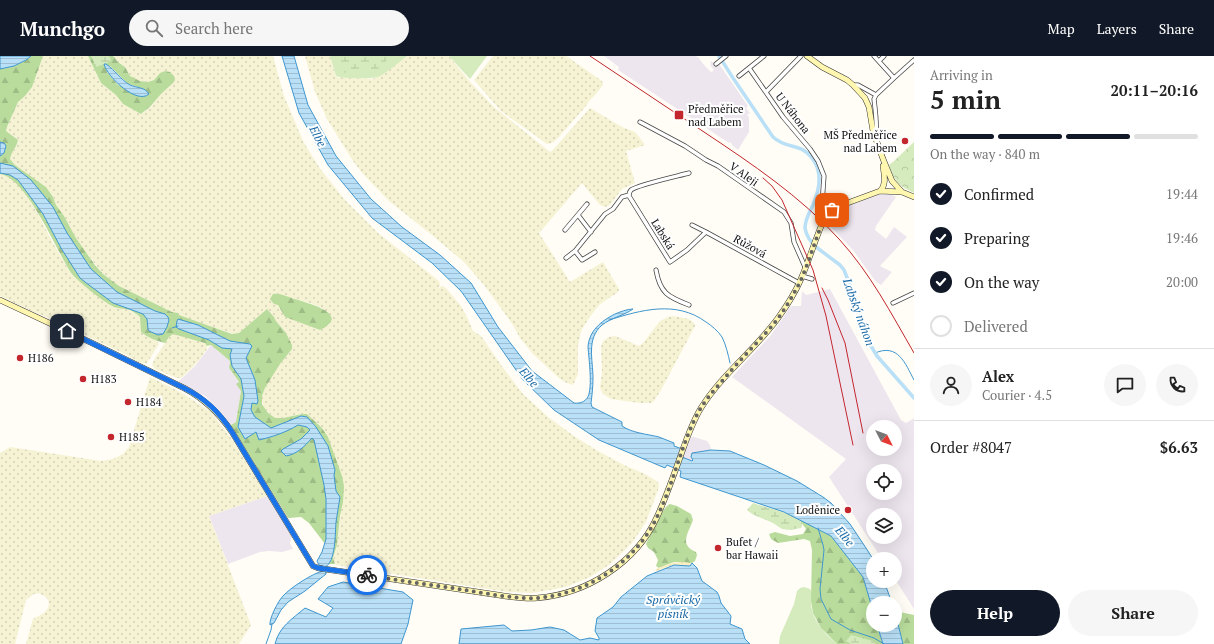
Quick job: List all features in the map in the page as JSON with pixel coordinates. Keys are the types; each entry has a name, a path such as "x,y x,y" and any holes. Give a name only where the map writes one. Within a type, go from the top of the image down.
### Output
{"street":[{"path":"716,64 726,56"},
{"path":"739,76 764,56"},
{"path":"766,92 801,56"},
{"path":"807,56 817,65 842,77 853,85 867,102 882,158 892,181 902,192"},
{"path":"874,56 894,78"},
{"path":"878,61 884,56"},
{"path":"876,139 874,99 876,95 914,60"},
{"name":"U Náhona","path":"749,68 783,117 810,149 818,161 824,176 822,204 826,215"},
{"path":"853,85 858,85 876,95"},
{"name":"V Aleji","path":"640,122 685,146 718,166 784,212 791,223 794,242 806,267"},
{"path":"880,191 883,189 885,182 882,158"},
{"path":"566,258 575,251 605,214 613,209 621,198 629,196 632,189 689,173"},
{"path":"0,300 184,388 209,404 221,415 232,432 313,566 318,568 498,595 537,598 566,593 598,580 631,554 645,537 657,518 692,425 706,400 778,319 799,283 826,215 834,208 880,191 902,192 914,197"},
{"name":"Labská","path":"629,196 670,262 687,250 706,232"},
{"path":"565,230 586,204"},
{"path":"578,215 591,232"},
{"name":"Růžová","path":"692,225 799,283"},
{"path":"575,251 582,260 595,252"},
{"path":"656,270 659,285 662,289 671,298 689,305"},
{"path":"802,276 812,279"},
{"path":"892,302 914,293"}],"shaded area":[{"path":"43,56 88,56 101,83 116,95 123,104 141,114 151,107 161,94 173,83 160,73 154,80 148,82 135,79 130,76 125,67 113,56 273,56 284,96 303,141 319,167 344,199 378,233 439,281 440,285 438,288 442,286 446,288 461,306 473,331 481,336 522,393 548,417 596,450 658,482 658,490 646,522 632,543 609,565 590,577 566,587 532,593 488,589 336,565 333,560 337,545 340,522 342,476 324,430 307,414 275,418 268,413 262,401 265,388 280,364 292,349 286,333 267,309 239,333 233,334 178,315 119,286 103,274 76,238 56,205 53,197 44,185 15,165 10,159 18,140 6,131 7,127 18,102 32,87","holes":["278,294 313,304 324,309 330,324 320,330 285,317 278,305"]},
{"path":"305,56 330,56 336,77 372,79 379,76 407,56 449,56 471,83 494,107 550,152 590,108 622,127 635,132 640,138 645,145 626,151 635,183 622,189 610,205 605,207 600,205 582,183 539,233 570,282 603,262 619,289 618,292 599,305 581,331 578,346 578,374 573,385 560,379 533,354 520,338 513,325 484,285 464,262 389,201 363,174 353,161 327,119 315,92"},
{"path":"493,56 566,56 602,81 603,85 558,138 552,143 547,144 501,111 474,80"},
{"path":"604,56 696,56 711,72 714,70 710,65 710,62 711,61 714,63 717,61 748,106 746,108 750,113 747,115 749,117 749,132 738,150 730,142 729,143 618,70 619,67"},
{"path":"1,173 17,183 27,196 72,275 111,306 129,310 140,317 143,334 156,340 159,344 146,364 139,362 64,324 0,296"},
{"path":"890,194 896,197 876,226 875,230 886,239 894,227 907,237 880,266 892,272 881,285 876,282 853,250 826,222 828,216 834,211 879,195"},
{"path":"830,289 901,420 866,420 866,456 902,456 902,421 906,423 914,418 914,609 901,588 902,588 902,552 877,552 872,544 902,544 902,508 866,508 866,534 829,477 846,459 732,377 771,335 791,306 801,306 802,291 806,295"},
{"path":"673,316 689,319 695,324 695,326 654,401 651,403 640,403 611,399 603,394 600,388 602,372 601,347 603,341 609,337 615,336 639,346 660,321"},
{"path":"171,334 194,339 205,343 207,346 207,349 200,359 181,378 177,378 155,369 152,365"},
{"path":"211,345 230,361 229,368 239,383 241,391 236,422 231,425 223,414 205,396 178,382 195,366"},
{"path":"150,377 182,393 211,412 231,438 267,496 209,516 251,625 239,644 26,644 33,619 44,613 48,608 49,602 46,597 39,593 34,594 26,600 15,644 0,644 0,453 10,447 101,461 113,459 123,454 129,447"},
{"path":"691,437 707,441 711,450 695,453 691,457 693,460 692,461 682,457"},
{"path":"267,496 292,536 290,543 293,549 282,552 260,552 228,564 209,516"}],"green space":[{"path":"31,56 43,56 32,87 18,102 7,127 6,131 18,140 10,159 15,165 46,187 76,238 103,274 119,286 172,312 232,334 239,333 267,309 286,333 292,345 292,349 280,364 265,388 262,396 262,404 268,413 275,418 307,414 322,428 328,437 342,476 344,486 337,545 333,558 335,564 321,564 325,544 309,523 301,517 288,518 231,425 236,422 241,391 236,384 239,382 229,368 230,361 211,345 207,346 205,343 173,334 165,343 147,336 141,332 139,316 130,310 116,308 108,304 90,291 71,273 40,216 20,188 10,178 0,174 0,156 4,153 6,146 4,143 0,142 0,69 14,66"},
{"path":"88,56 113,56 125,67 130,76 140,81 148,82 154,80 160,73 165,71 170,72 174,76 175,80 150,107 141,114 123,104 116,95 101,83","holes":["110,66 128,84 144,89 118,85 107,72"]},
{"path":"91,56 109,56 111,60 96,67"},
{"path":"330,56 407,56 378,77 345,78 336,76"},
{"path":"337,56 391,56 377,70 341,73"},
{"path":"449,56 487,56 470,79"},
{"path":"914,142 914,193 904,188 898,182 889,165"},
{"path":"273,294 317,306 330,314 332,319 329,324 320,330 285,317 278,305 274,304 270,299"},
{"path":"753,503 796,517 802,522 802,526 801,528 790,530 782,529 747,510"},
{"path":"670,504 677,506 691,514 693,520 687,534 686,542 687,546 696,552 697,555 695,561 692,563 674,562 659,568 656,566 658,560 654,552 648,548 646,544 663,511"},
{"path":"798,518 831,536 863,577 869,596 866,596 866,632 879,632 883,644 837,644 821,628 813,613 811,601 812,550 810,541 804,539 778,543 771,539 769,534 775,532 790,536 803,534 806,529"},
{"path":"804,587 810,589 811,591 812,611 817,622 828,636 837,644 779,644 780,636 794,604 797,591"},
{"path":"902,612 914,615 914,644 903,644 900,632 902,632"},
{"path":"851,635 873,641 876,644 851,644 846,641"}],"sand":[{"path":"672,563 691,563 690,566 673,565 656,571 656,569"}],"water":[{"path":"0,56 31,56 14,66 0,69"},
{"name":"Elbe","path":"282,56 294,56 308,105 336,156 371,199 402,227 440,255 471,283 498,327 532,371 574,403 583,402 589,394 590,371 588,347 593,331 601,323 615,314 633,309 602,325 594,337 592,343 592,407 622,422 622,426 635,432 659,437 674,443 674,446 685,450 682,457 692,461 692,453 711,450 730,451 797,481 823,497 831,503 850,524 869,552 866,552 866,587 863,577 831,536 784,512 680,477 681,471 667,465 665,468 599,440 554,410 523,380 461,291 432,263 372,218 328,165 299,113"},
{"path":"104,64 109,66 130,85 143,89 149,94 137,96 130,93 116,82"},
{"path":"0,142 4,143 6,146 4,153 0,156"},
{"path":"0,163 13,166 31,180 53,207 67,233 91,269 117,292 155,311 165,314 168,317 169,320 167,327 163,334 158,335 149,331 147,319 143,314 113,303 80,278 61,248 43,214 18,180 10,175 0,173"},
{"path":"178,319 198,325 230,341 250,344 252,346 246,358 255,380 258,401 257,404 252,403 251,410 255,417 271,428 301,416 307,417 316,427 328,446 335,470 334,475 336,491 340,497 333,553 329,564 325,567 319,565 317,561 322,552 326,539 326,499 314,440 312,438 294,454 286,456 281,451 301,439 310,430 307,427 298,425 264,439 259,440 256,432 245,439 238,427 244,396 241,379 232,366 230,355 232,349 222,348 209,340 179,329 176,327"},
{"name":"Správčický písník","path":"692,563 697,568 702,581 717,592 721,603 731,616 730,624 742,629 745,639 750,644 459,644 461,629 504,625 512,631 550,627 564,630 580,640 590,638 599,640 595,631 597,618 613,607 621,597 647,576 674,565 690,566"},
{"path":"323,571 326,572 326,574 305,591 288,602 281,610 274,623 270,625 274,610 283,596 302,581"},
{"path":"343,582 403,592 413,600 408,624 401,644 275,644 283,628 305,608 326,617 333,608 318,599 328,587"},
{"path":"866,588 887,588 889,596 869,596"},
{"path":"879,632 900,632 903,644 883,644"}],"waterway":[{"name":"Labský náhon","path":"719,56 773,137 783,144 803,150 815,163 818,169 819,182 815,200 806,222 806,233 814,245 840,265 844,270 871,346 877,356 914,398"},
{"path":"609,320 646,310 658,309 671,309 695,315 710,325 720,335 726,346 730,363"},
{"path":"172,328 178,326"},
{"path":"875,353 890,351 900,356 914,380"},
{"path":"818,528 824,550 820,589 821,599 831,619 850,630 874,638 884,644"},
{"path":"266,644 272,624"}],"railway":[{"path":"590,56 740,156 775,181 824,223 861,266 880,294 914,353"},
{"path":"763,178 772,186 782,200 813,270 826,316 853,445"},
{"path":"822,288 845,343 863,433"}],"way so far":[{"path":"367,575 498,595 537,598 554,596 584,587 598,580 616,567 631,554 645,537 657,518 692,425 706,400 778,319 793,295 802,276 823,221 826,215 832,210"}],"place":[{"name":"Předměřice nad Labem","path":"679,115"},
{"name":"MŠ Předměřice nad Labem","path":"905,141"},
{"name":"H186","path":"20,358"},
{"name":"H183","path":"83,379"},
{"name":"H184","path":"128,402"},
{"name":"H185","path":"111,437"},
{"name":"Loděnice","path":"848,510"},
{"name":"Bufet / bar Hawaii","path":"718,548"}],"route":[{"path":"67,331 184,388 214,408 221,415 232,432 313,566 367,575"}]}
